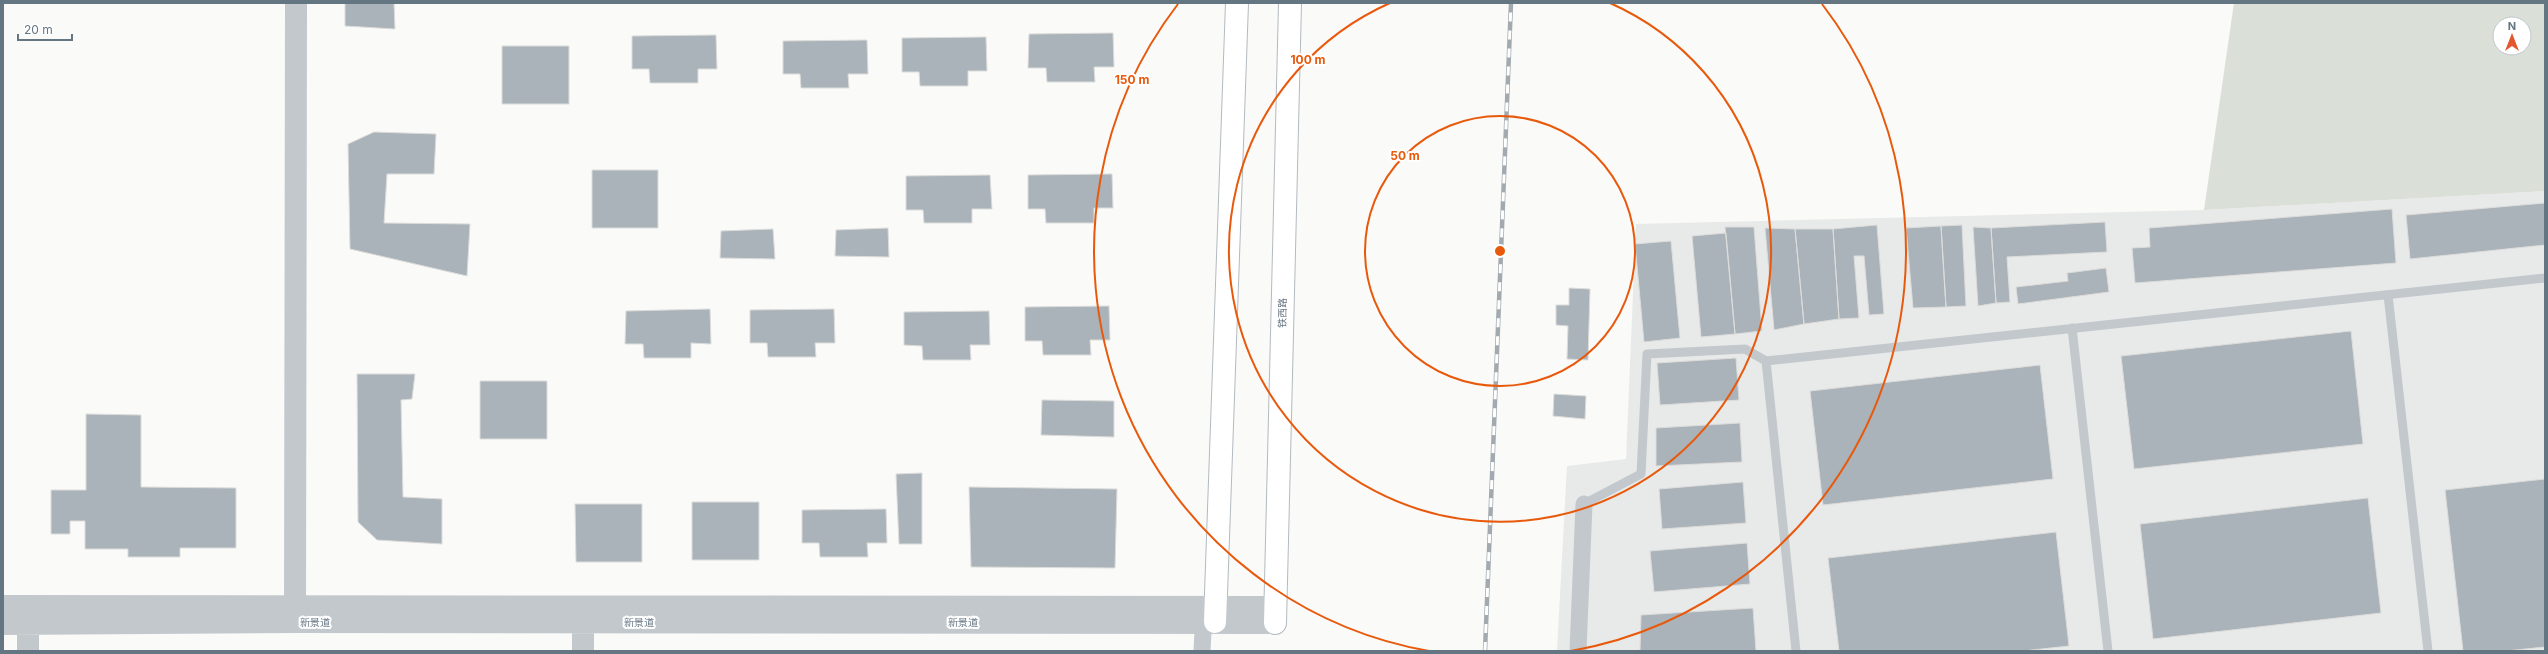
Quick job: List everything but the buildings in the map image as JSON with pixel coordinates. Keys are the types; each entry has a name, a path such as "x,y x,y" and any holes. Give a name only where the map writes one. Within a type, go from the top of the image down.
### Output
{"main road":[{"path":"1210,615 1237,3"},
{"name":"铁西路","path":"1275,615 1290,3"}],"street":[{"path":"295,614 296,3"},
{"path":"1578,651 1584,504"},
{"name":"新景道","path":"3,606 28,615"},
{"path":"583,614 583,651"},
{"path":"28,615 28,651"},
{"name":"新景道","path":"3,624 28,615 1275,615"},
{"path":"1202,651 1210,615"}],"lane":[{"path":"1584,504 1641,474 1647,354 1745,349 1766,361 2545,278"},
{"path":"2388,295 2428,651"},
{"path":"2072,328 2108,651"},
{"path":"1766,361 1796,651"}],"shaded area":[{"path":"2234,3 2545,3 2545,191 2204,210"},
{"path":"2545,191 2545,651 1557,651 1567,466 1626,459 1636,224 2204,210"}],"railway":[{"path":"1485,651 1511,3"}]}
